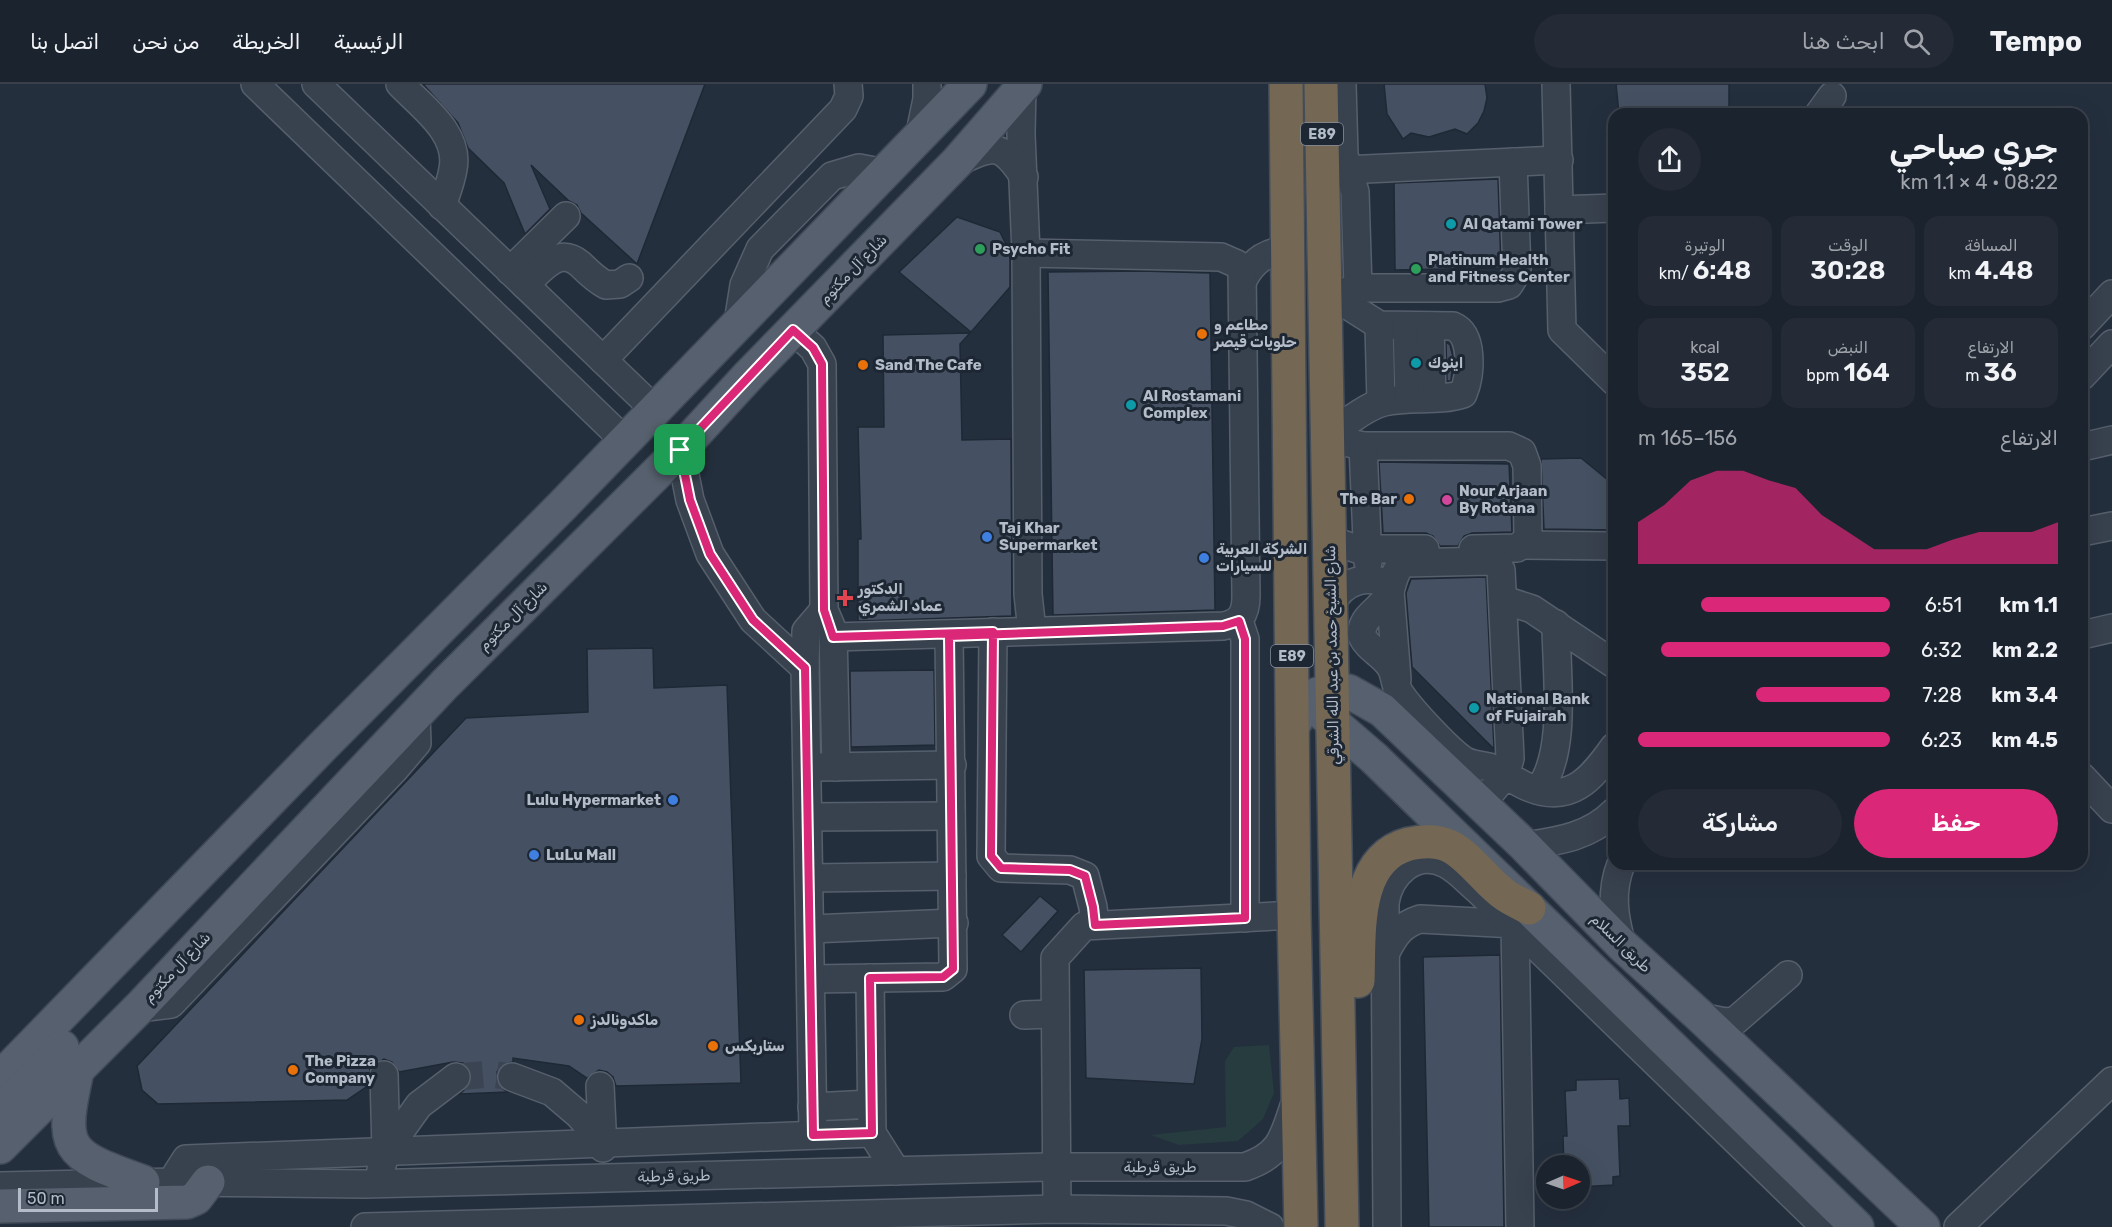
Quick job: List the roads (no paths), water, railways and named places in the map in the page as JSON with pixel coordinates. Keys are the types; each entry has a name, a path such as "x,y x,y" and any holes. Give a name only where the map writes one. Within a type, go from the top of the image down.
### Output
{"highway":[{"name":"شارع الشيخ حمد بن عبد الله الشرقي","path":"1286,84 1292,668 1312,705 1333,724 1340,1156 1345,1223"},
{"name":"شارع الشيخ حمد بن عبد الله الشرقي","path":"1301,1227 1293,765 1332,646 1324,298 1336,170 1321,84"},
{"path":"1290,360 1298,380 1300,402 1308,659 1313,663 1325,663 1332,646"},
{"path":"1293,765 1300,752 1306,749 1315,750 1320,757 1325,1007 1339,1093"},
{"path":"1340,1156 1355,1066 1362,905 1368,884 1380,863 1402,846 1433,841 1450,847 1505,895 1522,916"}],"main road":[{"path":"0,1078 12,1056 177,896 563,506 970,84"},
{"name":"شارع آل مكتوم","path":"0,1147 139,1008 445,684 680,450 957,162 1024,85"},
{"path":"445,684 432,686 426,681 423,669 426,663 525,564 547,536 563,506"},
{"name":"طريق السلام","path":"1312,705 1348,691 1382,710 1525,846 1622,945 1923,1227"},
{"path":"1333,724 1374,758 1522,916 1818,1210 1857,1227"},
{"path":"0,1113 162,941 173,923 177,896"},
{"path":"78,1067 67,1117 72,1141 78,1152 92,1163 159,1182"},
{"path":"0,1206 187,1202 196,1198 208,1182"}],"street":[{"path":"255,84 625,441"},
{"path":"316,84 655,410"},
{"path":"400,84 441,126 452,146 453,169 442,206"},
{"path":"603,360 843,109 849,96 848,84"},
{"path":"919,138 927,99 927,84"},
{"path":"1336,170 1344,147 1342,84"},
{"path":"1556,84 1562,330 1608,375"},
{"path":"1024,85 1021,134 1026,253 1028,594 1032,632"},
{"path":"957,162 982,150 999,149 1008,154 1024,177"},
{"path":"1336,170 1559,160"},
{"path":"1324,298 1358,288 1504,287 1513,282 1517,272 1513,162"},
{"path":"738,323 742,294 751,266 760,249 832,176 845,170 859,168 885,173"},
{"path":"1336,170 1355,192 1358,288"},
{"path":"769,186 795,214"},
{"path":"1559,210 1608,208"},
{"path":"518,278 566,216"},
{"path":"1243,280 1256,261 1277,250 1289,250"},
{"path":"833,637 949,636 993,632 1223,626 1239,621 1246,608 1243,280 1237,264 1221,257 1026,253"},
{"path":"518,278 551,260 564,257 577,261 606,285 620,284 629,278"},
{"path":"2088,320 2112,294"},
{"path":"1324,298 1341,301 1379,325 1453,326 1461,330 1467,341 1468,382 1463,394 1381,402 1344,426 1327,433"},
{"path":"1379,325 1381,402"},
{"path":"1418,326 1420,397"},
{"path":"793,330 813,348 822,364 824,610 833,637 836,767"},
{"path":"2088,370 2112,344"},
{"path":"1327,433 1345,442 1363,446 1516,448 1522,452 1527,466 1528,539 1524,545"},
{"path":"2088,446 2112,441"},
{"path":"1363,446 1367,556 1395,580"},
{"path":"680,450 690,500 710,554 753,620 805,668"},
{"path":"2088,531 2112,526"},
{"path":"1330,545 1367,556 1517,548 1524,545 1608,546"},
{"path":"1331,604 1341,590 1356,581 1395,580 1495,562 1501,570 1510,758 1505,775 1480,804"},
{"path":"1395,580 1383,604 1365,621 1362,631 1367,644 1389,664 1398,691 1459,757 1538,790 1562,791 1593,777 1608,756"},
{"path":"1504,600 1526,606 1608,660"},
{"path":"813,1135 811,879 805,668 806,631 824,610"},
{"path":"1239,621 1245,639 1245,918"},
{"path":"1538,790 1551,769 1557,741 1556,624"},
{"path":"2088,634 2112,628"},
{"path":"993,632 991,856 1001,868 1070,870 1085,876 1095,925"},
{"path":"812,979 943,977 953,969 949,636"},
{"path":"139,1008 171,1004 261,921 278,891 318,850 395,779 417,743 416,715"},
{"path":"807,767 952,765"},
{"path":"2088,783 2112,809"},
{"path":"809,818 951,816"},
{"path":"1525,846 1561,841 1585,833 1608,816"},
{"path":"1387,1227 1385,903 1387,890 1399,871 1416,861 1433,860 1445,864 1522,916"},
{"path":"1620,870 1614,884 1613,903 1622,945"},
{"path":"811,879 952,876"},
{"path":"1052,1210 1056,1167 1055,958 1076,932 1083,926 1095,925 1294,915"},
{"path":"1386,952 1397,931 1420,919 1522,916"},
{"path":"1520,1227 1517,970 1522,916"},
{"path":"811,929 954,923"},
{"path":"1701,1017 1725,1022 1735,1021 1788,975"},
{"path":"870,978 872,1133 896,1171"},
{"path":"1024,1015 1054,1014"},
{"path":"338,1153 364,1184 377,1176 383,1167 386,1151 384,1075"},
{"path":"386,1151 419,1105 456,1077"},
{"path":"512,1077 552,1092 579,1115 603,1143"},
{"path":"1958,1227 2112,1080"},
{"path":"600,1086 604,1178"},
{"name":"طريق قرطبة","path":"0,1186 159,1182 364,1184 1056,1167 1245,1167 1272,1154 1282,1141 1299,1087"},
{"path":"813,1107 871,1104"},
{"path":"159,1182 177,1173 186,1159 872,1133"},
{"path":"986,1227 1052,1210"},
{"path":"373,1227 726,1222 849,1215 1052,1210 1226,1211 1246,1215 1270,1227"},
{"path":"849,1215 905,1223 913,1227"}],"tunnel":[{"path":"456,1077 490,1074 512,1077"}],"place":[{"name":"Al Qatami Tower","path":"1451,224"},
{"name":"Psycho Fit","path":"980,249"},
{"name":"Platinum Health and Fitness Center","path":"1416,269"},
{"name":"مطاعم و حلويات قيصر","path":"1202,334"},
{"name":"اينوك","path":"1416,363"},
{"name":"Sand The Cafe","path":"863,365"},
{"name":"Al Rostamani Complex","path":"1131,405"},
{"name":"The Bar","path":"1409,499"},
{"name":"Nour Arjaan By Rotana","path":"1447,500"},
{"name":"Taj Khar Supermarket","path":"987,537"},
{"name":"الشركة العربية للسيارات","path":"1204,558"},
{"name":"الدكتور عماد الشمري","path":"845,598"},
{"name":"National Bank of Fujairah","path":"1474,708"},
{"name":"Lulu Hypermarket","path":"673,800"},
{"name":"LuLu Mall","path":"534,855"},
{"name":"ماكدونالدز","path":"579,1020"},
{"name":"ستاربكس","path":"713,1046"},
{"name":"The Pizza Company","path":"293,1070"}]}
